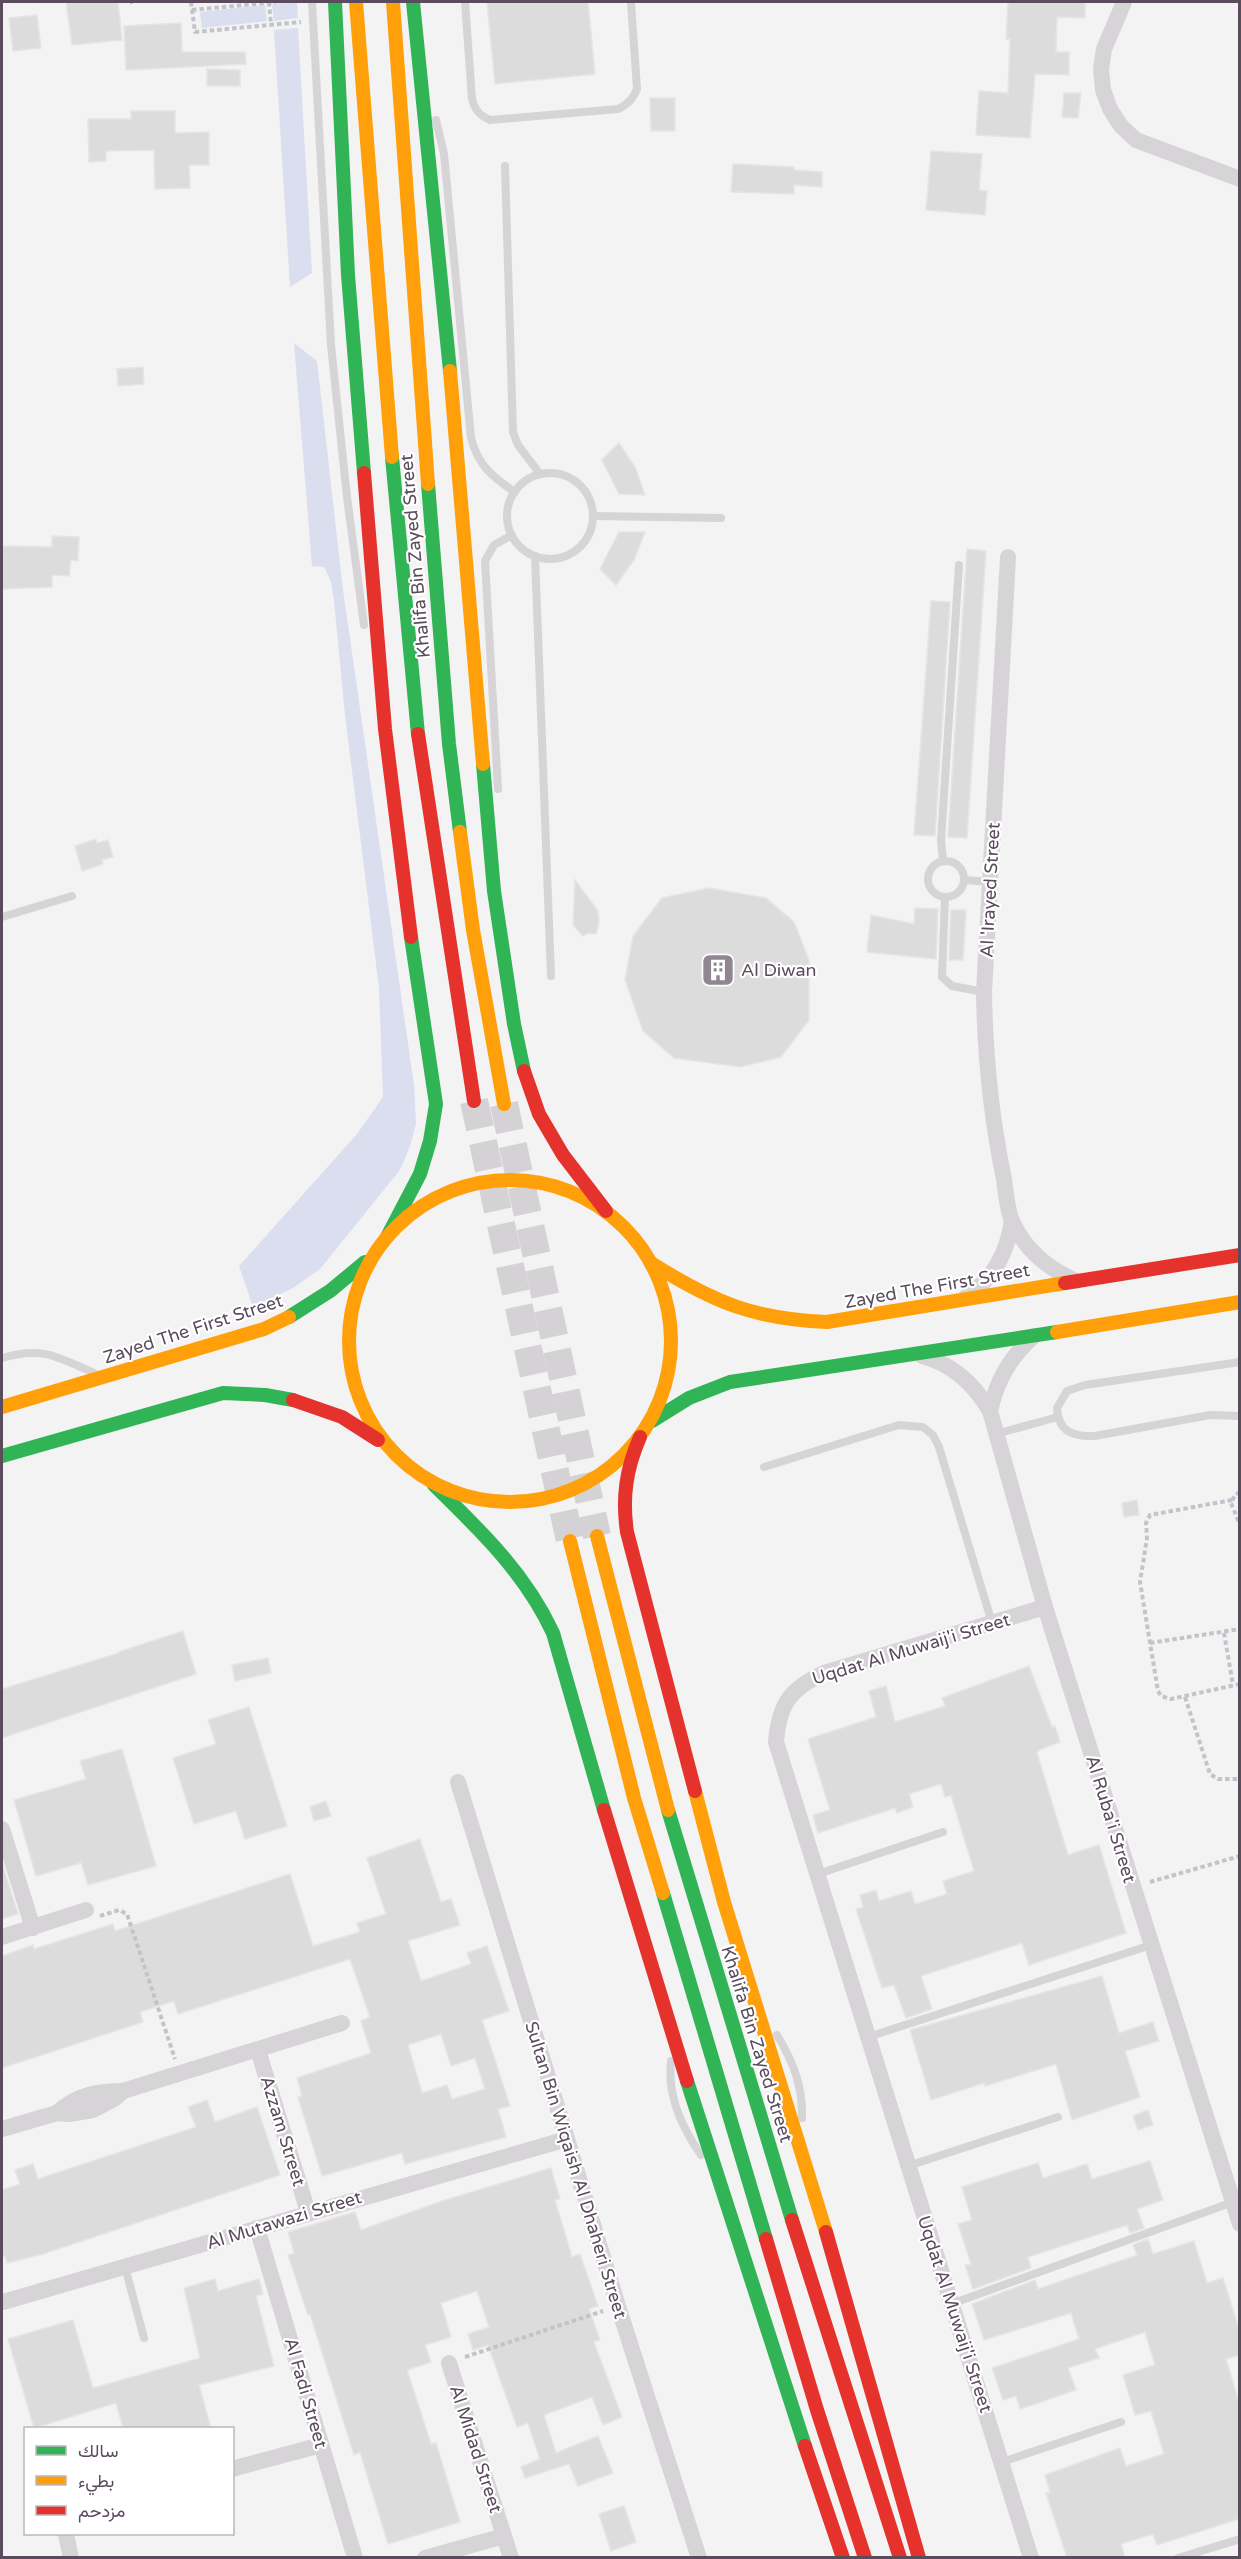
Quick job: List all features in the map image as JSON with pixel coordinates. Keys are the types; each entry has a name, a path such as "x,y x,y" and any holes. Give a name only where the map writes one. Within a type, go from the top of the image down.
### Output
{"main road":[{"path":"335,2 348,275 385,729 402,873 436,1104 426,1161 411,1197 376,1251 358,1289 352,1309 349,1351 354,1382 364,1412 387,1447"},
{"name":"Khalifa Bin Zayed Street","path":"356,2 400,551 419,747 474,1101"},
{"name":"Khalifa Bin Zayed Street","path":"393,2 416,340 449,744 473,930 504,1104"},
{"path":"413,2 447,340 494,891 520,1060 530,1092 550,1135 606,1211 636,1240 651,1263 666,1302 671,1343 663,1392 649,1423 627,1453 594,1480 576,1490 536,1502 504,1503 473,1499 434,1485"},
{"path":"387,1237 414,1211 446,1192 501,1179 556,1186 591,1201 606,1211"},
{"name":"Zayed The First Street","path":"2,1407 264,1329 297,1315 328,1295 376,1251"},
{"name":"Zayed The First Street","path":"651,1263 717,1303 753,1315 789,1322 827,1322 869,1317 1239,1255"},
{"path":"649,1423 673,1404 701,1391 730,1382 917,1355 1239,1302"},
{"path":"2,1456 223,1393 258,1393 294,1398 328,1409 359,1426 387,1447 409,1468 434,1485 516,1567 546,1614 553,1633 637,1922 772,2349 843,2558"},
{"path":"640,1437 628,1462 624,1491 624,1520 628,1539 721,1890 800,2146 919,2558"},
{"name":"Khalifa Bin Zayed Street","path":"597,1536 627,1663 662,1790 778,2174 900,2558"},
{"path":"570,1541 641,1820 797,2341 865,2558"}],"street":[{"path":"1124,2 1104,49 1101,69 1103,90 1110,109 1121,126 1136,140 1239,178"},
{"name":"Al 'Irayed Street","path":"962,1300 992,1275 1009,1240 1012,1221 990,1105 985,1051 984,992 1008,557"},
{"name":"Al 'Irayed Street","path":"1012,1221 1038,1257 1062,1275 1076,1281"},
{"path":"990,1411 1005,1369 1018,1351 1034,1336"},
{"name":"Al Ruba'i Street","path":"917,1355 932,1359 960,1374 982,1397 990,1411 1045,1607 1239,2224"},
{"name":"Uqdat Al Muwaij'i Street","path":"1031,2558 776,1742 778,1719 787,1699 804,1683 824,1673 1045,1607"},
{"name":"Sultan Bin Wiqaish Al Dhaheri Street","path":"458,1782 618,2306 699,2558"},
{"path":"2,1829 33,1928"},
{"path":"2,1937 81,1912"},
{"path":"2,2129 57,2112 69,2114 93,2110 114,2099 123,2091 342,2023"},
{"name":"Azzam Street","path":"258,2050 308,2212"},
{"name":"Al Mutawazi Street","path":"3,2302 567,2139"},
{"name":"Al Fadi Street","path":"257,2229 355,2558"},
{"name":"Al Midad Street","path":"449,2363 511,2558"},
{"path":"234,2468 321,2445"},
{"path":"66,2535 71,2558"},
{"name":"Al Midad Street","path":"425,2558 504,2536"}],"lane":[{"path":"312,2 332,356 365,631"},
{"path":"465,2 475,108 481,116 490,120 618,109 626,105 637,89 631,2"},
{"path":"421,81 436,121 444,154 471,438 482,466 493,478 514,492"},
{"path":"505,166 513,432 518,445 540,474"},
{"path":"553,473 576,482 591,503 593,516 588,536 574,552 555,559 535,556 517,544 512,535 508,513 514,492 526,481 540,474 553,473"},
{"path":"593,516 721,518"},
{"path":"498,796 485,561 494,545 512,535"},
{"path":"535,556 551,976"},
{"path":"943,860 941,840 959,565"},
{"path":"370,661 385,729"},
{"path":"494,891 498,825"},
{"path":"943,860 956,863 961,867 964,880 958,893 945,897 933,892 927,880 932,867 943,860"},
{"path":"964,880 991,882"},
{"path":"2,916 72,896"},
{"path":"945,897 942,977 951,986 984,992"},
{"path":"2,1358 22,1353 48,1353 103,1377"},
{"path":"1239,1362 1075,1387 1060,1399 1058,1417 1065,1430 1072,1435 1087,1437 1210,1415 1239,1416"},
{"path":"996,1434 1058,1417"},
{"path":"764,1467 898,1425 922,1427 933,1435 939,1447 992,1623"},
{"path":"818,1874 943,1832"},
{"path":"868,2037 1151,1945"},
{"path":"675,2040 670,2064 672,2089 678,2114 693,2144 702,2157 716,2169"},
{"path":"908,2166 1058,2118"},
{"path":"951,2304 1233,2202"},
{"path":"125,2267 144,2338"},
{"path":"1002,2462 1121,2422"},
{"path":"1178,2558 1239,2539"}],"path":[{"path":"191,2 195,32 313,21"},
{"path":"269,2 271,25"},
{"path":"192,10 276,2"},
{"path":"1239,1492 1232,1500 1231,1507 1238,1516 1239,1525"},
{"path":"1232,1500 1150,1515 1147,1518 1146,1546 1140,1582 1161,1696 1166,1699 1185,1697 1239,1684"},
{"path":"1239,1607 1239,1622"},
{"path":"1150,1643 1224,1634 1239,1629"},
{"path":"1224,1634 1233,1685"},
{"path":"1185,1697 1210,1774 1218,1779 1239,1779"},
{"path":"1132,1887 1239,1856"},
{"path":"81,1912 78,1923 119,1910 127,1914 180,2074"},
{"path":"449,2363 618,2306"}],"shaded area":[{"path":"297,2 298,18 274,21 272,4"},
{"path":"265,5 267,21 202,28 200,12"},
{"path":"298,28 312,273 290,287 274,30"},
{"path":"294,343 317,361 343,590 414,1085 416,1124 400,1170 320,1269 293,1288 253,1307 239,1266 357,1134 383,1097 379,988 345,715 334,601 331,582 324,567 312,566"}],"building":[{"path":"66,2 118,2 122,40 72,45"},
{"path":"487,2 588,2 595,74 495,84"},
{"path":"1008,2 1085,2 1085,18 1057,17 1056,52 1069,52 1069,75 1035,74 1030,138 976,135 979,91 1008,93 1010,39 1006,39"},
{"path":"37,15 41,48 13,51 9,18"},
{"path":"181,23 182,52 245,52 246,64 126,70 124,26"},
{"path":"207,69 240,70 240,86 207,86"},
{"path":"1064,93 1081,93 1078,118 1062,117"},
{"path":"650,98 675,98 675,131 651,131"},
{"path":"131,111 175,111 175,133 209,132 209,165 189,165 190,188 155,189 154,150 106,151 106,161 89,162 88,119 131,119"},
{"path":"931,151 982,154 979,190 987,191 985,215 926,210"},
{"path":"733,164 794,167 794,170 822,172 822,187 794,185 794,194 731,192"},
{"path":"143,367 144,384 118,386 117,369"},
{"path":"619,443 635,467 645,495 619,494 602,460"},
{"path":"619,532 645,532 634,560 616,585 600,569"},
{"path":"52,536 79,537 78,561 71,560 69,576 52,575 52,587 2,589 2,546 52,547"},
{"path":"967,549 986,551 967,838 948,837"},
{"path":"931,601 950,602 935,836 914,835"},
{"path":"96,839 97,843 108,840 113,857 102,860 103,864 82,871 75,846"},
{"path":"575,880 598,911 599,922 596,934 588,933 583,936 573,925"},
{"name":"Al Diwan","path":"709,888 766,898 794,922 809,960 809,1020 781,1057 740,1067 674,1058 643,1031 625,980 633,936 662,898"},
{"path":"915,908 938,909 936,959 867,952 871,915 914,924"},
{"path":"951,910 966,910 963,960 949,960"},
{"path":"1137,1500 1139,1515 1124,1517 1122,1503"},
{"path":"183,1631 196,1674 2,1738 2,1689"},
{"path":"268,1658 271,1673 235,1681 232,1665"},
{"path":"1029,1666 1060,1742 1039,1750 1037,1753 1068,1855 1099,1845 1126,1933 1029,1965 1022,1943 921,1976 932,2009 906,2018 894,1985 882,1988 856,1909 863,1907 860,1895 876,1890 879,1901 911,1891 915,1904 947,1894 943,1881 974,1871 951,1795 945,1797 941,1784 909,1794 913,1807 897,1813 895,1808 818,1833 813,1815 830,1810 808,1739 876,1717 869,1691 886,1686 895,1722 945,1706 942,1698"},
{"path":"249,1707 287,1826 245,1839 236,1811 194,1824 173,1758 216,1744 208,1720"},
{"path":"122,1749 156,1866 88,1885 81,1863 36,1876 14,1800 86,1779 80,1761"},
{"path":"326,1801 331,1816 314,1821 310,1807"},
{"path":"420,1839 441,1902 451,1899 460,1925 408,1941 421,1981 471,1964 467,1953 487,1946 509,2011 482,2020 510,2106 498,2109 506,2137 405,2164 402,2153 322,2176 298,2097 302,2096 297,2078 371,2053 361,2021 370,2017 350,1959 178,2014 174,2001 140,2012 143,2022 2,2068 2,1956 33,1945 34,1949 113,1924 115,1931 290,1874 313,1946 360,1932 357,1923 386,1914 367,1858","holes":["441,2034 451,2066 475,2058 485,2089 452,2099 447,2085 422,2093 408,2045"]},
{"path":"2,1863 18,1914 2,1919"},
{"path":"1102,1976 1119,2033 1153,2022 1159,2041 1125,2051 1140,2097 1072,2120 1056,2064 931,2100 910,2030"},
{"path":"207,2100 215,2122 257,2107 280,2175 43,2254 7,2263 5,2256 2,2257 2,2190 20,2184 15,2170 33,2164 38,2179 196,2127 188,2107"},
{"path":"1148,2110 1153,2125 1138,2130 1133,2116"},
{"path":"1150,2161 1163,2200 1137,2209 1144,2228 1130,2233 1127,2225 1028,2257 1031,2268 973,2289 965,2265 971,2264 958,2224 972,2220 962,2187 1038,2163 1043,2178 1087,2164 1092,2179"},
{"path":"551,2168 560,2199 555,2200 572,2257 580,2254 598,2306 589,2309 600,2340 594,2342 622,2417 603,2425 592,2397 544,2415 556,2453 598,2436 613,2473 578,2486 569,2464 525,2478 521,2467 540,2459 528,2423 517,2427 488,2345 473,2350 468,2334 489,2327 477,2291 441,2303 451,2337 425,2345 431,2362 407,2370 431,2444 436,2443 460,2522 388,2544 360,2452 354,2455 310,2314 308,2315 288,2255 294,2253 288,2232 355,2212 361,2230 442,2201"},
{"path":"1148,2239 1153,2254 1194,2241 1207,2283 1223,2278 1239,2329 1239,2355 1226,2359 1239,2402 1239,2519 1157,2545 1153,2534 1121,2544 1125,2558 1067,2558 1046,2493 1050,2492 1045,2475 1120,2448 1126,2466 1164,2454 1151,2411 1135,2415 1123,2375 1155,2365 1145,2332 1095,2349 1099,2358 1068,2368 1076,2390 1020,2409 1016,2396 1003,2400 992,2368 1079,2339 1071,2313 984,2340 972,2304 1035,2280 1038,2289 1137,2255 1133,2245"},
{"path":"215,2279 218,2291 259,2279 263,2294 256,2296 274,2366 199,2385 211,2427 123,2427 116,2403 34,2427 8,2339 73,2320 93,2388 200,2358 184,2288"},
{"path":"624,2506 636,2542 611,2551 599,2514"}],"tunnel":[{"path":"474,1101 570,1541"},
{"path":"504,1104 597,1536"}],"traffic: fast":[{"path":"335,2 348,275 364,473"},
{"path":"413,2 450,371"},
{"path":"392,457 418,734"},
{"path":"428,484 449,744 460,832"},
{"path":"483,764 494,891 514,1024 524,1071"},
{"path":"387,1237 420,1174 430,1141 436,1104 411,937"},
{"path":"289,1317 330,1291 365,1262"},
{"path":"652,1421 689,1398 730,1382 1057,1332"},
{"path":"2,1456 223,1393 265,1395 293,1400"},
{"path":"434,1485 501,1554 542,1611 553,1633 604,1810"},
{"path":"668,1810 792,2220"},
{"path":"663,1893 766,2239"},
{"path":"687,2081 805,2446"}],"traffic: slow":[{"path":"356,2 392,457"},
{"path":"393,2 428,484"},
{"path":"450,371 483,764"},
{"path":"460,832 473,930 504,1104"},
{"path":"494,1180 526,1180 557,1186 586,1199 612,1216 635,1239 652,1265 665,1294 671,1325 671,1341 671,1357 665,1388 659,1403 644,1431 612,1466 586,1483 557,1496 526,1502 494,1502 463,1496 434,1483 408,1466 385,1443 368,1417 355,1388 349,1357 349,1325 355,1294 368,1265 385,1239 408,1216 434,1199 463,1186 494,1180"},
{"path":"651,1263 694,1288 734,1306 777,1317 827,1322 1065,1283"},
{"path":"1057,1332 1240,1302"},
{"path":"2,1407 264,1329 289,1317"},
{"path":"597,1536 668,1810"},
{"path":"570,1541 634,1798 663,1893"},
{"path":"695,1791 724,1902 826,2232"}],"traffic: jam":[{"path":"364,473 385,729 411,937"},
{"path":"418,734 474,1101"},
{"path":"524,1071 539,1114 563,1155 606,1211"},
{"path":"1065,1283 1240,1255"},
{"path":"293,1400 342,1417 378,1440"},
{"path":"640,1437 626,1484 627,1532 695,1791"},
{"path":"604,1810 687,2081"},
{"path":"792,2220 900,2558"},
{"path":"826,2232 919,2558"},
{"path":"766,2239 817,2410 865,2558"},
{"path":"805,2446 843,2558"}],"place":[{"name":"Al Diwan","path":"718,970"}]}
